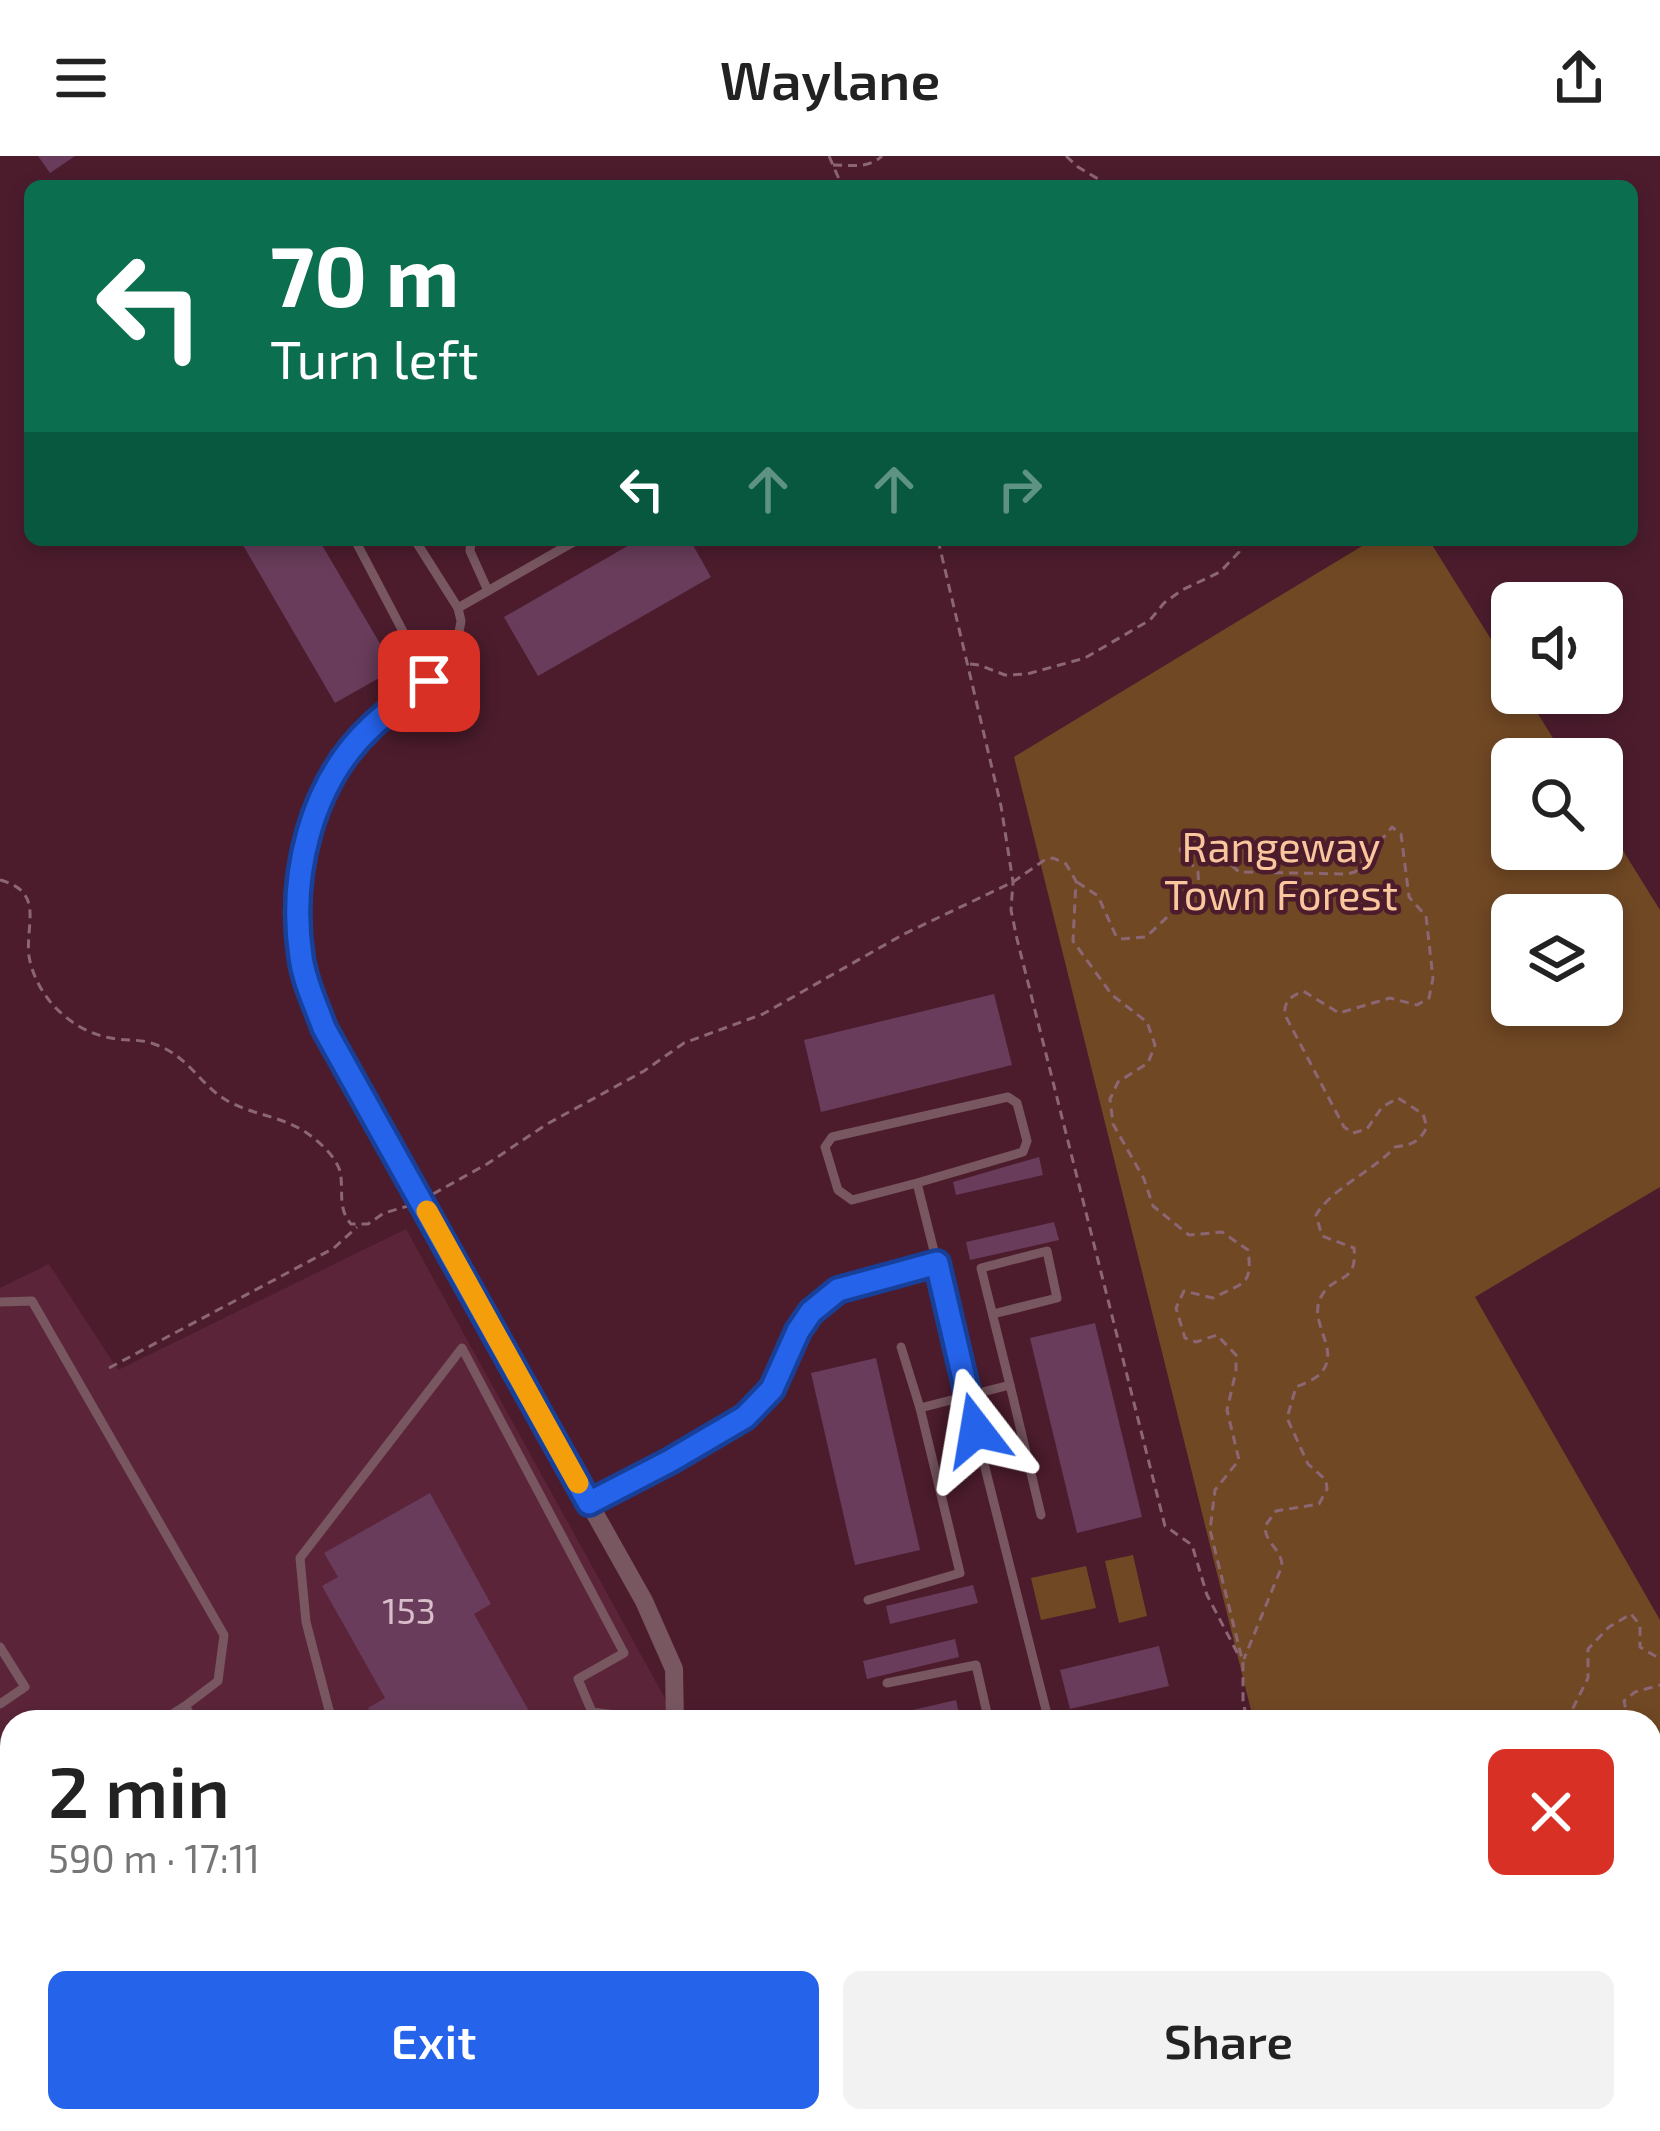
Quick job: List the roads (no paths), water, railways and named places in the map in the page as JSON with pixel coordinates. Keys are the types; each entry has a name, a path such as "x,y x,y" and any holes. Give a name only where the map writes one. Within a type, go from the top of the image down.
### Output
{"street":[{"path":"443,1243 644,1601 674,1669 674,1710"}],"lane":[{"path":"358,546 429,681"},
{"path":"419,546 458,608 461,621 455,654 369,728 335,771 303,850 297,905 301,961 324,1028 443,1243"},
{"path":"470,546 488,591"},
{"path":"458,608 567,546"},
{"path":"1008,1097 1017,1103 1028,1141 1023,1152 917,1183 852,1200 838,1190 825,1147 832,1137 853,1132 1008,1097"},
{"path":"917,1183 1046,1710"},
{"path":"993,1314 1057,1298 1047,1251 981,1268 1041,1515"},
{"path":"589,1503 745,1417 772,1389 811,1312 838,1290 937,1263"},
{"path":"0,1303 32,1301 224,1635 218,1681 178,1710"},
{"path":"868,1600 959,1573 901,1347"},
{"path":"329,1710 306,1622 300,1558 462,1348 624,1653 578,1678 591,1710"},
{"path":"920,1408 1010,1385"},
{"path":"0,1647 25,1687 0,1704"},
{"path":"887,1683 976,1665 986,1710"},
{"path":"185,1706 188,1710"}],"park label":[{"name":"Rangeway Town Forest","path":"1281,869"}]}
